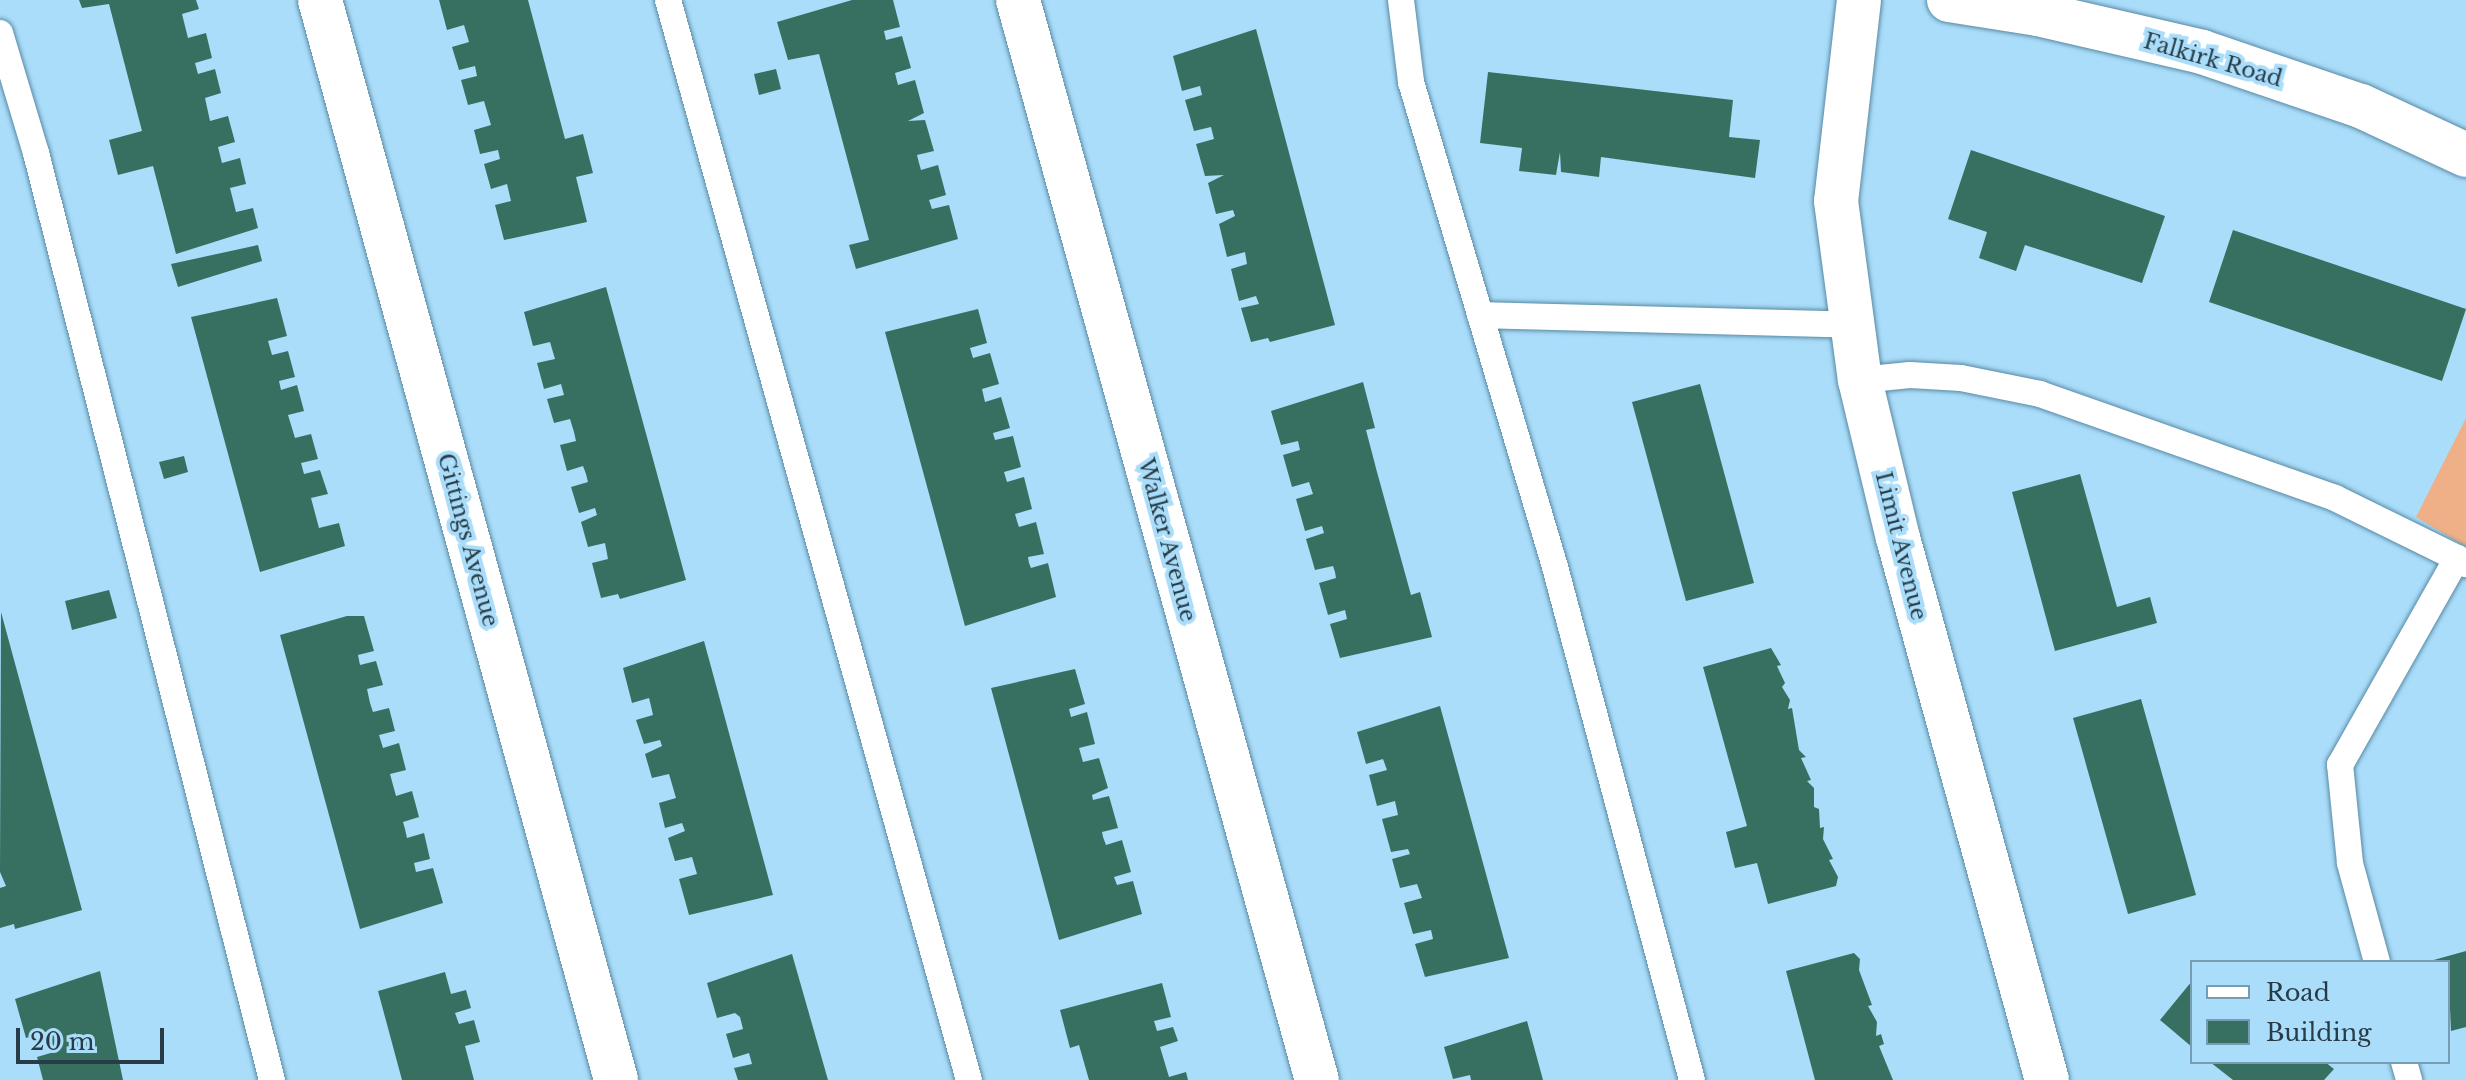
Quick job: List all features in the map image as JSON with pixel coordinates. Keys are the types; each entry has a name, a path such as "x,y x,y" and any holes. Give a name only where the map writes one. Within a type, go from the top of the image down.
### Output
{"street":[{"name":"Gittings Avenue","path":"320,0 616,1080"},
{"name":"Walker Avenue","path":"1018,0 1317,1080"},
{"name":"Limit Avenue","path":"1859,0 1836,201 1860,380 1898,538 2047,1080"},
{"name":"Falkirk Road","path":"1949,0 2038,14 2202,52 2361,106 2466,155"}],"lane":[{"path":"668,0 969,1080"},
{"path":"1401,0 1411,82 1555,567 1692,1080"},
{"path":"0,33 36,153 272,1080"},
{"path":"1480,315 1851,325"},
{"path":"1860,380 1910,375 1961,378 2040,394 2335,498 2462,561 2340,765 2350,863 2376,960"}],"shaded area":[{"path":"2466,418 2466,547 2416,517"}],"building":[{"path":"79,0 196,0 199,9 182,14 188,38 206,33 212,58 195,63 198,74 215,69 221,93 205,98 210,121 228,116 235,142 218,147 222,163 240,158 246,184 230,188 236,212 253,208 258,228 176,254 153,166 118,175 109,140 142,131 109,4 82,8"},
{"path":"439,0 528,0 565,139 583,134 593,173 576,177 587,222 504,240 495,205 511,201 507,184 491,189 484,164 500,159 498,150 480,154 474,130 491,125 484,101 468,105 461,80 477,76 475,66 459,70 452,47 469,42 464,25 447,30"},
{"path":"852,0 893,0 900,27 884,31 886,40 902,36 911,68 895,73 898,85 915,80 924,113 908,121 925,120 934,151 917,155 919,163 921,170 938,165 946,195 929,200 932,209 949,205 958,239 856,269 849,245 869,240 819,54 788,60 777,22"},
{"path":"1256,29 1335,325 1270,342 1268,338 1251,342 1241,308 1259,304 1256,296 1239,301 1231,269 1247,264 1245,252 1227,257 1219,224 1235,216 1233,210 1216,214 1208,183 1224,175 1205,176 1196,144 1214,139 1211,127 1194,131 1185,100 1202,95 1200,86 1182,91 1173,56"},
{"path":"776,69 781,89 759,95 754,74"},
{"path":"1488,72 1733,100 1729,137 1760,140 1755,178 1601,157 1599,177 1561,172 1560,152 1556,175 1519,171 1522,148 1480,143"},
{"path":"1971,150 2165,216 2142,283 2025,245 2016,271 1979,258 1987,232 1948,219"},
{"path":"2233,230 2466,309 2442,381 2209,302"},
{"path":"258,245 262,261 178,287 171,264"},
{"path":"606,287 686,580 620,599 618,594 601,598 592,563 608,559 605,543 588,547 581,522 597,515 595,508 579,513 571,487 588,482 586,474 583,466 567,471 560,445 576,441 574,432 570,419 554,423 547,399 564,395 561,384 544,389 537,363 555,359 550,342 533,346 524,312"},
{"path":"277,298 287,336 268,341 272,355 288,351 295,377 279,381 281,390 297,385 304,411 288,415 295,438 311,434 318,459 301,463 304,474 320,470 328,494 311,498 319,528 339,523 345,546 260,572 191,317"},
{"path":"978,309 987,343 970,348 973,358 990,353 999,384 982,389 985,402 1001,397 1010,428 993,433 995,440 1013,436 1021,467 1004,472 1007,482 1024,477 1032,509 1015,514 1019,527 1036,522 1044,554 1028,557 1029,563 1031,568 1048,563 1056,597 965,626 885,332"},
{"path":"1363,382 1375,428 1366,430 1377,472 1411,595 1420,592 1432,637 1340,658 1330,624 1347,619 1345,610 1328,615 1319,583 1336,578 1335,572 1333,566 1315,570 1306,539 1324,533 1322,526 1305,531 1296,499 1313,494 1309,482 1292,487 1283,455 1300,450 1298,441 1281,445 1271,411"},
{"path":"1700,384 1754,583 1686,601 1632,402"},
{"path":"184,456 188,472 164,479 159,462"},
{"path":"2080,474 2117,607 2150,597 2157,623 2055,651 2012,492"},
{"path":"109,590 117,618 72,630 65,601"},
{"path":"1,612 82,910 15,929 14,924 0,928 0,888 6,886 0,872"},
{"path":"347,616 364,616 374,651 358,655 360,665 376,661 383,685 367,689 370,703 373,712 389,708 395,731 379,735 383,748 399,743 406,770 390,774 396,796 412,791 419,817 403,822 407,838 424,833 430,859 414,863 416,872 433,868 443,903 360,929 280,635"},
{"path":"704,641 773,895 689,915 679,879 697,874 692,857 675,861 668,838 685,831 682,823 665,828 659,803 676,798 669,774 652,778 645,754 662,746 660,740 644,744 636,720 653,715 649,698 632,703 623,668"},
{"path":"1771,648 1781,665 1777,666 1785,683 1782,687 1790,700 1788,709 1792,708 1799,750 1806,757 1801,758 1811,780 1807,781 1814,788 1814,807 1819,809 1820,828 1824,827 1823,839 1838,877 1836,886 1768,904 1757,863 1735,868 1726,832 1747,826 1703,667"},
{"path":"1075,669 1085,704 1069,709 1071,717 1087,712 1095,744 1079,748 1083,762 1099,758 1108,788 1092,795 1093,800 1109,796 1118,828 1102,832 1103,837 1106,845 1122,840 1131,872 1114,877 1117,885 1133,881 1142,914 1059,940 991,688"},
{"path":"2141,699 2196,895 2128,914 2073,718"},
{"path":"1440,706 1509,958 1425,977 1415,944 1433,939 1431,930 1413,934 1404,903 1422,898 1417,884 1400,888 1392,859 1410,854 1408,849 1391,852 1382,819 1398,815 1395,801 1377,806 1369,775 1387,770 1383,759 1366,764 1357,732"},
{"path":"2466,951 2466,1027 2451,1031 2450,960 2434,960"},
{"path":"1854,953 1860,959 1859,970 1872,1005 1868,1006 1877,1022 1876,1036 1881,1034 1884,1044 1879,1046 1893,1080 1815,1080 1786,971"},
{"path":"792,954 828,1080 738,1080 734,1068 752,1064 749,1053 733,1058 726,1034 743,1029 740,1017 735,1013 717,1018 707,983"},
{"path":"100,971 123,1080 43,1080 37,1057 54,1052 49,1031 26,1038 15,999"},
{"path":"445,972 451,994 466,990 471,1008 455,1013 459,1024 474,1020 480,1042 465,1046 474,1080 402,1080 378,991"},
{"path":"1162,983 1171,1017 1154,1021 1157,1031 1173,1027 1178,1041 1160,1047 1169,1077 1186,1072 1188,1080 1089,1080 1079,1045 1070,1048 1060,1010"},
{"path":"2190,983 2190,1045 2160,1020"},
{"path":"1527,1021 1543,1080 1471,1080 1470,1075 1453,1079 1444,1047"},
{"path":"2213,1064 2328,1064 2334,1069 2324,1080 2233,1080"}]}
